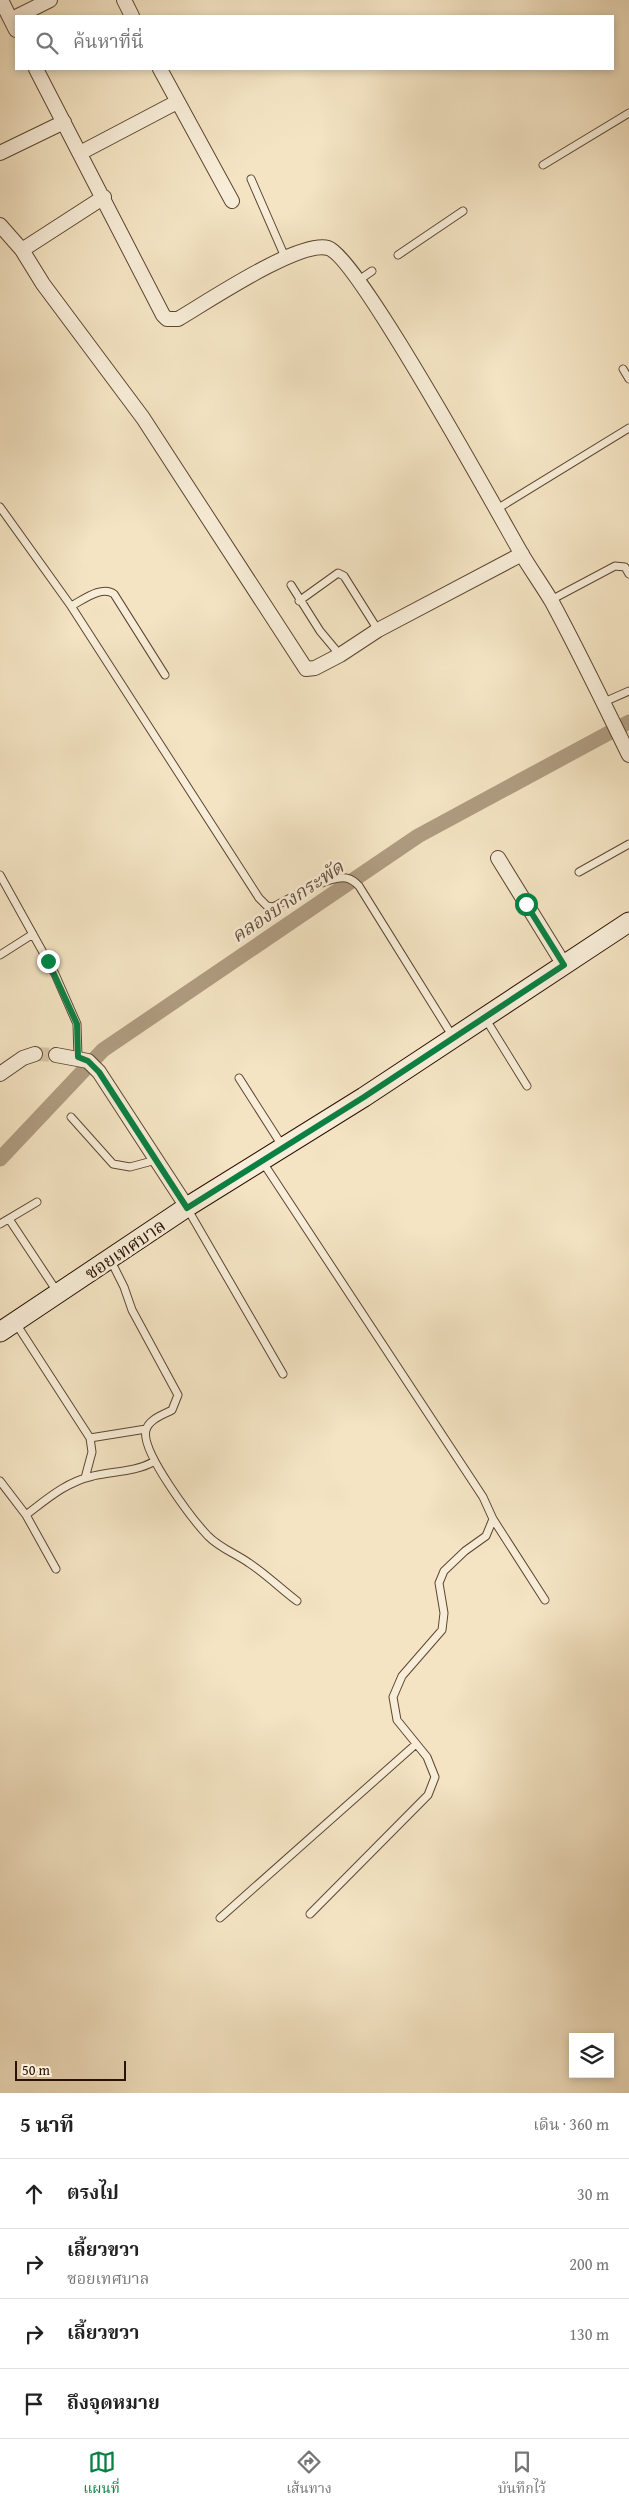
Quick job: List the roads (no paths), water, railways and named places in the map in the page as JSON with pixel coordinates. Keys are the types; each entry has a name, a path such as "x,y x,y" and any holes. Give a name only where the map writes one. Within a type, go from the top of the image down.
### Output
{"street":[{"path":"1,0 12,22"},
{"path":"24,15 50,0"},
{"path":"124,0 132,15"},
{"path":"37,70 104,197 163,315 167,319 178,319 285,257 314,247 329,248 337,252 359,280 414,367 522,554 551,600 604,702 629,756"},
{"path":"161,70 232,201"},
{"path":"80,153 177,102"},
{"path":"0,153 64,122"},
{"path":"22,250 104,197"},
{"path":"0,225 22,250 43,284 143,418 301,663 310,670 340,655 378,630 522,554"},
{"path":"498,858 564,965"},
{"name":"ซอยเทศบาล","path":"8,1327 187,1208 485,1018 629,922"},
{"path":"1,1071 23,1058 35,1054"},
{"path":"56,1055 83,1059 99,1072 187,1208"}],"lane":[{"path":"543,165 629,113"},
{"path":"251,179 285,257"},
{"path":"398,255 463,211"},
{"path":"359,280 372,271"},
{"path":"623,369 629,379"},
{"path":"497,510 629,428"},
{"path":"0,507 71,606 254,890 267,906 272,907 334,879 347,878 359,886 454,1038"},
{"path":"551,600 615,566 625,567 629,574"},
{"path":"299,600 338,573 344,576 378,630"},
{"path":"291,585 320,631 340,655"},
{"path":"71,606 102,591 108,590 114,594 165,675"},
{"path":"604,702 629,691"},
{"path":"579,872 629,844"},
{"path":"0,875 55,974 77,1024 83,1059"},
{"path":"0,955 33,934"},
{"path":"485,1018 527,1086"},
{"path":"239,1078 284,1147"},
{"path":"72,1117 113,1164 130,1167 156,1160"},
{"path":"261,1161 483,1497 493,1519 545,1600"},
{"path":"0,1224 37,1202"},
{"path":"187,1208 283,1374"},
{"path":"9,1218 58,1293"},
{"path":"110,1259 124,1287 132,1310 178,1395 172,1410 152,1421 146,1429 145,1439 153,1462 208,1536 227,1552 248,1562 297,1601"},
{"path":"8,1327 90,1438 92,1452 85,1478"},
{"path":"90,1438 146,1429"},
{"path":"26,1515 59,1489 85,1478 131,1470 153,1462"},
{"path":"0,1481 26,1515 56,1569"},
{"path":"310,1914 428,1795 436,1777 427,1757 397,1720 393,1697 402,1676 442,1630 444,1613 439,1583 444,1571 465,1551 486,1536 493,1519"},
{"path":"220,1918 416,1744"}],"waterway":[{"name":"คลองบางกระพัด","path":"0,1159 103,1050 418,836 629,722"}],"tunnel":[{"path":"35,1054 56,1055"}]}
